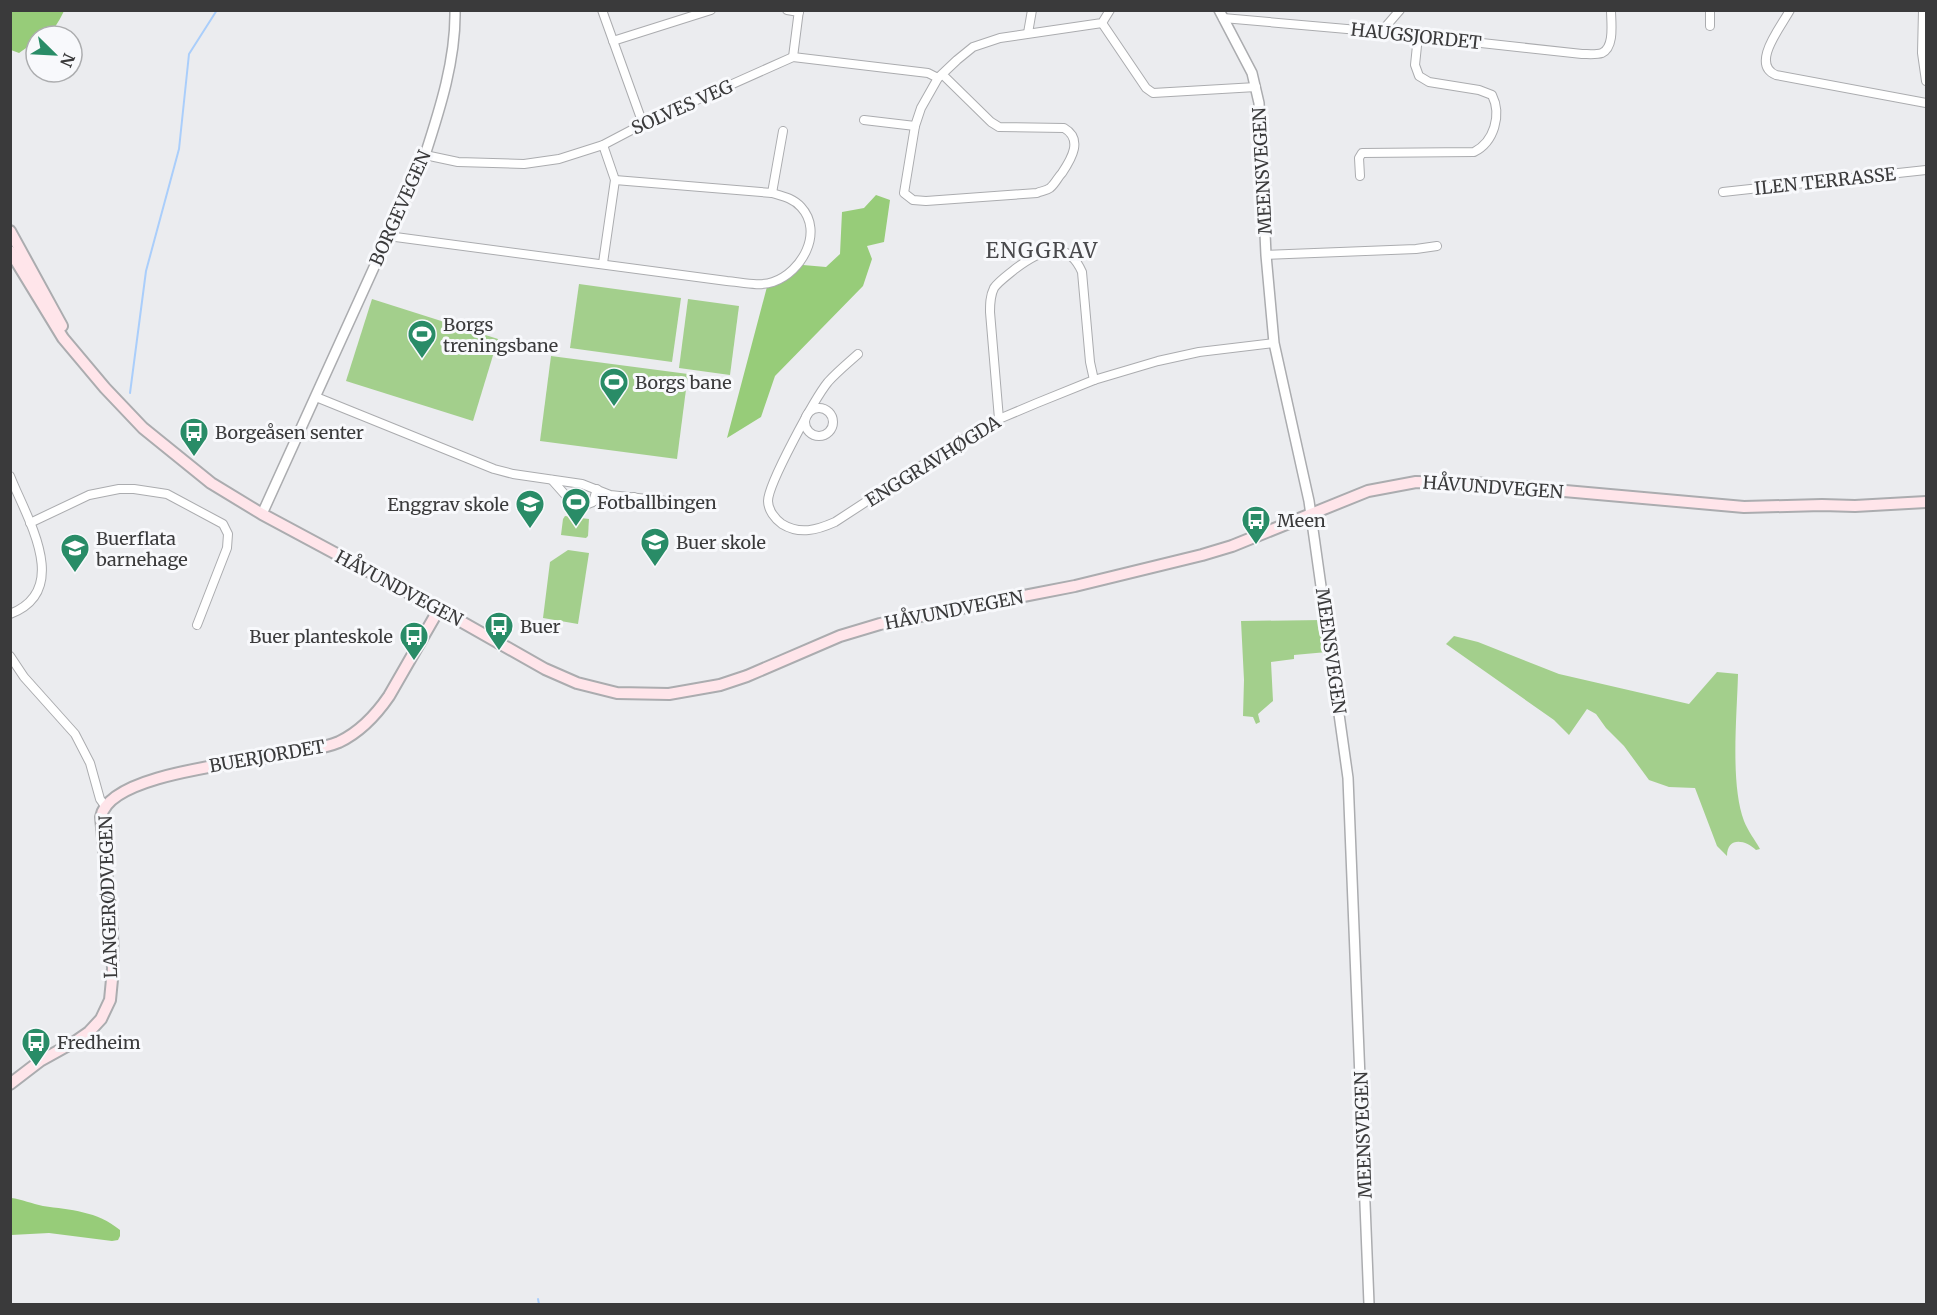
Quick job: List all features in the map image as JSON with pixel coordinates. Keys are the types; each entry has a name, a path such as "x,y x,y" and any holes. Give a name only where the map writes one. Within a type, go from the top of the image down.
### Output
{"main road":[{"name":"HÅVUNDVEGEN","path":"10,231 80,357"},
{"name":"HÅVUNDVEGEN","path":"10,251 63,338 120,405 163,446 211,483 262,514 439,609 537,665 595,689 626,694 653,695 687,692 734,681 840,636 880,624 1133,573 1232,546 1368,491 1396,485 1431,481 1474,483 1744,507 1854,506 1926,502"},
{"name":"BUERJORDET","path":"105,806 119,795 171,774 307,751 333,744 352,734 372,718 389,696 439,609"},
{"name":"LANGERØDVEGEN","path":"10,1084 40,1061 89,1032 105,1012 110,1000 113,956 112,917 101,817 105,806"}],"street":[{"name":"BORGEVEGEN","path":"262,514 425,155 449,70 456,25 455,10"},
{"path":"602,10 643,124"},
{"path":"613,42 711,10"},
{"path":"787,10 799,11 793,57 940,76 999,127 1064,128 1074,137 1070,160 1051,187 1037,193 926,201 913,200 903,194 915,126 927,95 940,76 973,47 993,40 1102,23"},
{"path":"1028,33 1032,10"},
{"path":"1102,23 1110,10"},
{"path":"1381,32 1400,10"},
{"name":"HAUGSJORDET","path":"1221,14 1582,54 1600,53 1606,49 1611,37 1611,10"},
{"path":"1710,10 1710,26"},
{"path":"1790,10 1766,53 1766,67 1769,72 1926,103"},
{"path":"1923,10 1922,53 1926,81"},
{"name":"MEENSVEGEN","path":"1221,14 1246,58 1259,103 1266,255 1274,343 1311,515 1348,778 1369,1305"},
{"path":"1102,23 1146,88 1153,93 1256,87"},
{"path":"1360,176 1359,158 1362,153 1474,152 1489,140 1494,126 1496,104 1492,95 1479,90 1429,82 1419,76 1415,65 1418,36"},
{"name":"SOLVES VEG","path":"425,155 458,162 524,164 559,159 603,145 643,124 793,57"},
{"path":"864,120 915,126"},
{"path":"771,193 783,131"},
{"path":"603,145 615,180 603,263"},
{"name":"ILEN TERRASSE","path":"1723,192 1926,170"},
{"path":"388,236 764,284 775,282 800,263 810,245 810,224 806,214 800,205 788,198 771,193 615,180"},
{"path":"1266,255 1416,249 1437,246"},
{"path":"999,419 991,295 994,288 1008,275 1041,252 1059,250 1070,255 1082,272 1090,362 1094,380"},
{"name":"ENGGRAVHØGDA","path":"858,354 829,381 806,416 772,484 768,503 780,523 805,531 817,530 835,522 956,443 999,419 1094,380 1199,352 1274,343"},
{"path":"316,397 479,464 513,474 582,484 610,495 694,504"},
{"path":"10,476 42,555 43,566 41,583 34,596 10,614"},
{"path":"552,480 562,493 579,504 587,505 595,499 604,499 631,505 634,497"},
{"path":"30,523 89,495 119,489 134,489 166,494 223,524 228,534 227,548 198,625"},
{"path":"595,499 597,489"},
{"name":"LANGERØDVEGEN","path":"10,656 24,676 75,734 90,763 100,800 105,806"}],"green space":[{"path":"11,10 64,11 57,24 24,24 24,49 19,53 11,50"},
{"path":"876,195 890,200 884,242 867,246 872,259 863,286 775,376 761,417 727,438 768,283 787,278 803,265 826,267 840,254 842,212 864,208"},
{"path":"579,284 681,298 672,362 570,348"},
{"name":"Borgs treningsbane","path":"372,299 498,339 473,421 346,381"},
{"path":"688,299 739,306 730,375 679,368"},
{"name":"Borgs bane","path":"551,356 688,374 677,459 540,441"},
{"name":"Fotballbingen","path":"565,516 589,519 588,536 586,538 561,535"},
{"path":"568,550 589,553 578,624 543,618 550,562"},
{"path":"1323,620 1327,652 1294,655 1294,659 1271,662 1273,701 1258,714 1260,722 1256,724 1253,717 1243,716 1241,621"},
{"path":"1454,636 1478,642 1559,674 1689,704 1717,672 1738,674 1735,749 1737,788 1744,821 1760,849 1756,850 1747,844 1738,842 1730,845 1727,856 1717,846 1695,788 1669,787 1649,780 1624,746 1596,714 1587,709 1569,735 1554,720 1446,644"},
{"path":"11,1198 93,1215 120,1230 120,1236 118,1240 112,1241 49,1233 11,1235"}],"waterway":[{"path":"130,393 146,271 179,149 189,54 217,10"},
{"path":"538,1299 539,1304"}],"place":[{"name":"Borgs treningsbane","path":"422,360"},
{"name":"Borgs bane","path":"614,408"},
{"name":"Borgeåsen senter","path":"194,458"},
{"name":"Fotballbingen","path":"576,528"},
{"name":"Enggrav skole","path":"530,530"},
{"name":"Meen","path":"1256,546"},
{"name":"Buer skole","path":"655,568"},
{"name":"Buerflata barnehage","path":"75,574"},
{"name":"Buer","path":"499,652"},
{"name":"Buer planteskole","path":"414,662"},
{"name":"Fredheim","path":"36,1068"}],"district":[{"name":"ENGGRAV","path":"1042,250"}]}
